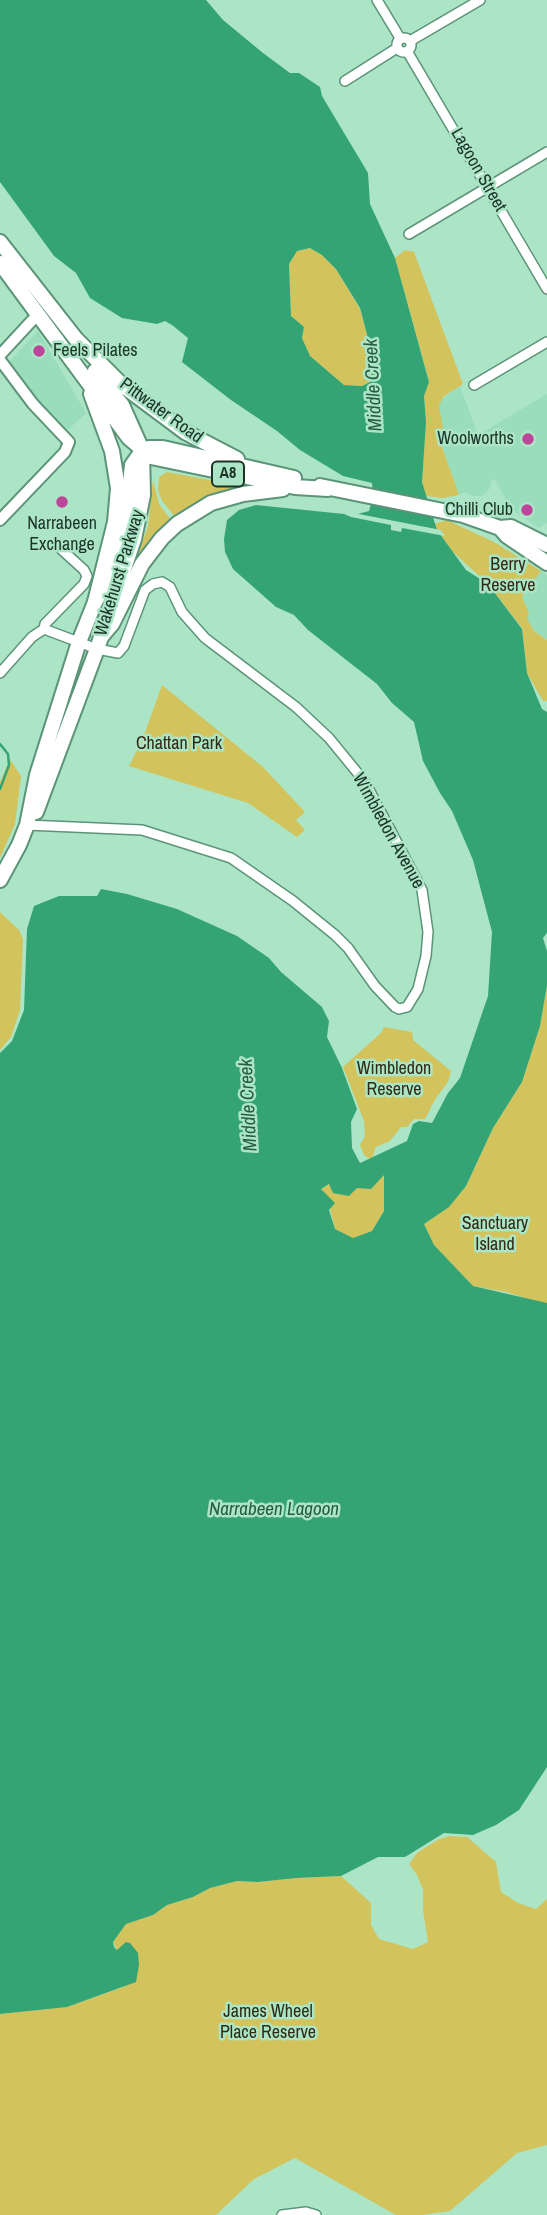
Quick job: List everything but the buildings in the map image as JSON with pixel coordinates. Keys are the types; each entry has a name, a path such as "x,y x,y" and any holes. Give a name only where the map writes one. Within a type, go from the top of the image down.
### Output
{"main road":[{"name":"Pittwater Road","path":"0,242 76,339 106,371 142,402 207,444 253,467"},
{"name":"Pittwater Road","path":"0,263 130,438 151,457 295,487 328,489"},
{"path":"76,339 86,360 122,405 142,450"},
{"path":"84,377 109,440 118,488 115,523 94,602"},
{"name":"Pittwater Road","path":"142,450 163,448 253,467 328,489 463,515 500,528 511,527 541,544 547,563"},
{"name":"Wakehurst Parkway","path":"0,880 36,811 79,642 94,602 111,573 120,546 126,520 132,465 142,450"},
{"name":"Wakehurst Parkway","path":"44,775 99,643 134,539 143,495 142,450"},
{"path":"99,643 152,551 186,517 211,503 229,498 295,487"}],"street":[{"path":"377,0 400,38"},
{"path":"410,41 480,0"},
{"path":"405,37 410,41 411,47 407,51 401,52 397,48 396,43 400,38 405,37"},
{"path":"345,81 397,48"},
{"name":"Lagoon Street","path":"407,51 547,289"},
{"path":"409,234 547,152"},
{"path":"0,520 65,452 69,442 33,404 0,358 38,314"},
{"path":"474,385 547,342"},
{"path":"0,673 32,637 44,629 45,624 84,583 87,576 84,570 61,549"},
{"name":"Wimbledon Avenue","path":"27,825 142,830 231,858 335,934 375,986 395,1007 407,1007 418,989 426,956 428,932 422,890 365,782 330,738 296,707 205,638 182,612 170,587 162,582 145,590 122,650 114,654 99,643"},
{"path":"44,629 79,642 99,643"},
{"path":"282,2215 306,2211 316,2215"}],"shaded area":[{"path":"38,331 86,413 68,430 38,402 10,361"},
{"path":"460,386 478,435 547,394 547,523 539,528 511,509 495,479 482,496 472,496 465,492 459,495 438,436 444,433 438,413 440,401"},
{"path":"541,571 547,575 547,640 534,631 526,619 529,613 522,597"}],"green space":[{"path":"310,248 336,269 360,309 374,361 370,382 362,386 344,385 310,356 302,338 304,327 291,316 289,264 297,251"},
{"path":"405,250 414,252 463,384 443,397 439,406 444,434 438,436 459,495 443,498 426,496 422,482 426,422 424,396 429,381 395,258"},
{"path":"167,472 247,487 177,519 162,501 158,490 159,477"},
{"path":"153,480 159,504 172,521 131,574 148,526"},
{"name":"Berry Reserve","path":"447,520 494,542 541,571 522,597 529,613 527,619 534,631 547,640 547,701 543,701 527,673 522,628 488,584 453,552 434,524"},
{"name":"Chattan Park","path":"162,685 263,767 305,812 296,820 305,830 297,837 248,803 129,766 143,738"},
{"path":"7,755 21,776 15,824 0,858 0,782 8,764"},
{"path":"0,912 19,930 23,939 20,1010 11,1037 0,1050"},
{"name":"Sanctuary Island","path":"547,985 547,1303 544,1304 506,1292 473,1286 434,1245 424,1224 448,1207 466,1186 493,1128 522,1082 540,1026"},
{"name":"Wimbledon Reserve","path":"384,1027 412,1032 413,1040 451,1071 448,1082 425,1119 414,1119 407,1127 401,1127 390,1141 376,1147 372,1158 368,1158 360,1145 365,1136 364,1121 343,1067 381,1033"},
{"path":"384,1174 384,1211 372,1231 353,1239 335,1229 327,1197 321,1189 330,1184 357,1188"},
{"name":"James Wheel Place Reserve","path":"450,1836 467,1837 496,1862 501,1892 518,1903 536,1909 547,1899 547,2145 517,2153 450,2211 422,2215 396,2215 295,2158 254,2179 216,2215 0,2215 0,2014 67,2007 126,1986 123,1947 117,1950 113,1942 126,1924 153,1915 167,1905 193,1897 210,1888 237,1881 341,1876 371,1903 371,1925 379,1939 413,1949 428,1942 423,1890 409,1864 417,1853 439,1839"}],"water":[{"name":"Narrabeen Lagoon","path":"0,0 206,0 223,20 263,53 290,73 299,73 320,87 322,96 368,173 370,204 395,258 429,382 424,396 426,422 422,482 437,530 466,570 488,584 522,629 527,673 542,709 547,712 547,933 543,938 547,951 547,985 540,1026 522,1082 493,1128 466,1186 449,1207 424,1224 434,1245 473,1286 547,1303 547,1767 519,1810 496,1825 473,1835 444,1833 405,1857 378,1857 341,1876 237,1881 210,1888 193,1897 167,1905 153,1915 126,1924 113,1942 117,1950 126,1942 130,1943 138,1953 136,1982 67,2007 0,2014 0,1053 12,1041 24,1010 27,929 34,906 59,896 97,896 101,889 127,894 177,909 237,936 269,958 281,972 322,1007 329,1021 327,1037 357,1109 351,1122 352,1148 360,1163 407,1141 413,1124 419,1121 432,1123 448,1093 460,1078 488,996 492,932 473,860 452,811 423,761 414,722 392,703 377,684 308,630 294,615 276,607 233,569 225,552 227,520 239,510 256,505 354,515 369,511 373,497 372,483 343,476 300,450 182,362 188,338 172,325 165,321 157,324 122,318 90,298 76,273 54,256 0,182","holes":["310,248 336,269 360,308 374,361 370,382 362,386 344,385 310,356 302,338 304,327 291,316 289,264 297,251","384,1175 384,1211 372,1231 353,1238 335,1229 329,1210 335,1203 321,1189 329,1184 333,1193 349,1196 357,1188 371,1189"]}],"pier":[{"path":"333,509 441,530 445,536 402,528 401,532 391,530 391,525 351,517"}],"waterway":[{"path":"0,744 8,754 9,765 0,789"}],"place":[{"name":"Feels Pilates","path":"39,351"},
{"name":"Woolworths","path":"528,439"},
{"name":"Narrabeen Exchange","path":"62,502"},
{"name":"Chilli Club","path":"527,510"}],"water label":[{"name":"Middle Creek","path":"374,385"},
{"name":"Middle Creek","path":"249,1105"}]}
